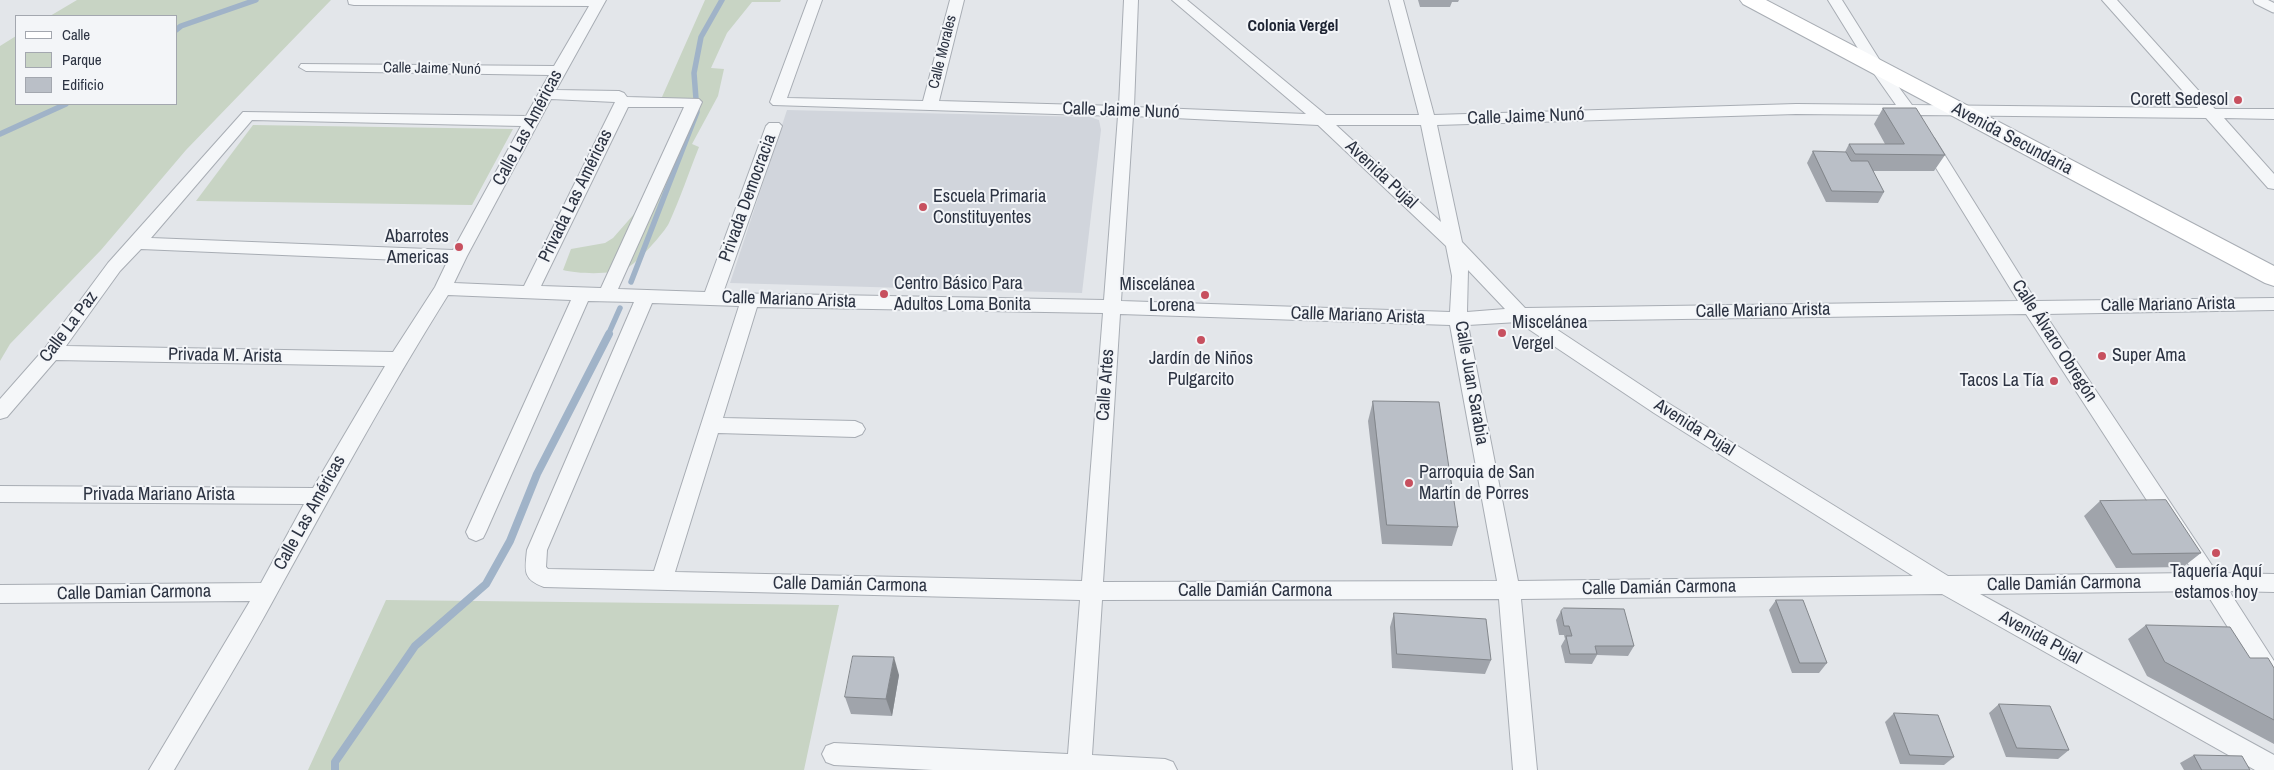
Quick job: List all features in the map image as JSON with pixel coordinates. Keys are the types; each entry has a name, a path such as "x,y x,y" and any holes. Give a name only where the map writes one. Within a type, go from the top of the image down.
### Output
{"street":[{"name":"Calle Jaime Nunó","path":"815,0 778,102 1126,111 1322,120 1428,120 1796,109 2274,114"},
{"name":"Calle Morales","path":"930,105 957,0"},
{"name":"Calle Artes","path":"1079,768 1126,111 1131,0"},
{"name":"Avenida Pujal","path":"1179,0 1322,120 1452,243 1521,315 1661,408 1945,585 2274,768"},
{"name":"Calle Juan Sarabia","path":"1396,0 1428,120 1460,276 1458,319 1509,590 1526,770"},
{"name":"Avenida Secundaria","path":"1750,0 2274,277"},
{"name":"Calle Álvaro Obregón","path":"1835,0 1877,68 1909,111 2031,307 2211,582 2274,682"},
{"path":"2109,0 2274,184"},
{"path":"354,1 598,1"},
{"name":"Calle Las Américas","path":"161,770 267,592 319,496 398,359 443,289 458,256 598,1"},
{"name":"Calle Jaime Nunó","path":"306,67 558,71"},
{"path":"546,94 619,96 622,102 694,102 607,294"},
{"name":"Privada Las Américas","path":"530,291 622,102"},
{"path":"137,243 248,115 532,121"},
{"name":"Privada Democracia","path":"712,298 774,126"},
{"path":"137,243 458,256"},
{"name":"Calle La Paz","path":"0,412 51,352 114,267 137,243"},
{"name":"Calle Mariano Arista","path":"443,289 750,300 1111,307 1458,319 1521,315 2274,304"},
{"path":"476,532 583,293"},
{"name":"Calle Damián Carmona","path":"646,296 537,550 535,571 544,578 1093,591 1509,590 2211,582 2274,583"},
{"path":"662,580 750,300"},
{"name":"Privada M. Arista","path":"51,352 398,359"},
{"path":"710,425 855,429"},
{"name":"Privada Mariano Arista","path":"0,494 319,496"},
{"name":"Calle Damian Carmona","path":"0,594 267,592"},
{"path":"834,754 1079,768 1165,770"}],"lane":[{"path":"2258,0 2274,8"}],"shaded area":[{"name":"Escuela Primaria Constituyentes","path":"787,110 1090,117 1099,120 1101,130 1082,293 730,283"}],"green space":[{"path":"77,0 331,0 186,150 101,250 10,344 0,361 0,46 15,37 15,105 178,105 178,15 52,15"},
{"path":"705,0 781,0 780,2 752,2 727,33 711,68 724,69 718,96 692,144 699,147 673,214 662,233 627,268 613,272 595,273 563,270 571,249 605,243 613,238 656,189 685,105 662,97"},
{"path":"253,125 513,129 472,205 196,201"},
{"path":"386,600 839,605 804,770 308,770"}],"building":[{"path":"1883,108 1916,108 1945,155 1855,154 1849,144 1904,144"},
{"path":"1813,151 1846,152 1851,161 1868,161 1884,192 1832,191"},
{"name":"Parroquia de San Martín de Porres","path":"1373,401 1439,402 1458,527 1387,525"},
{"path":"2166,500 2201,553 2132,554 2100,501"},
{"path":"1776,600 1803,600 1827,663 1800,663"},
{"path":"1564,608 1624,609 1634,646 1595,646 1597,654 1570,654 1566,636 1572,636 1569,626 1564,626 1561,611"},
{"path":"1394,613 1486,619 1491,660 1397,654"},
{"path":"2146,625 2230,627 2250,658 2268,658 2274,668 2274,720 2165,662"},
{"path":"853,656 894,657 886,699 845,697"},
{"path":"1999,704 2050,706 2069,750 2017,748"},
{"path":"1894,713 1938,715 1954,757 1910,755"},
{"path":"2194,755 2242,756 2250,770 2202,770"}],"waterway":[{"path":"178,28 256,0"},
{"path":"631,282 697,112 694,73 701,37 722,0"},
{"path":"0,134 64,105"},
{"path":"608,335 620,308"},
{"path":"335,770 335,762 415,646 486,584 510,541 537,474 609,334"}],"place":[{"name":"Corett Sedesol","path":"2238,100"},
{"name":"Escuela Primaria Constituyentes","path":"923,207"},
{"name":"Abarrotes Americas","path":"459,247"},
{"name":"Centro Básico Para Adultos Loma Bonita","path":"884,294"},
{"name":"Miscelánea Lorena","path":"1205,295"},
{"name":"Miscelánea Vergel","path":"1502,333"},
{"name":"Jardín de Niños Pulgarcito","path":"1201,340"},
{"name":"Super Ama","path":"2102,356"},
{"name":"Tacos La Tía","path":"2054,381"},
{"name":"Parroquia de San Martín de Porres","path":"1409,483"},
{"name":"Taquería Aquí estamos hoy","path":"2216,553"}],"district":[{"name":"Colonia Vergel","path":"1293,27"}]}
